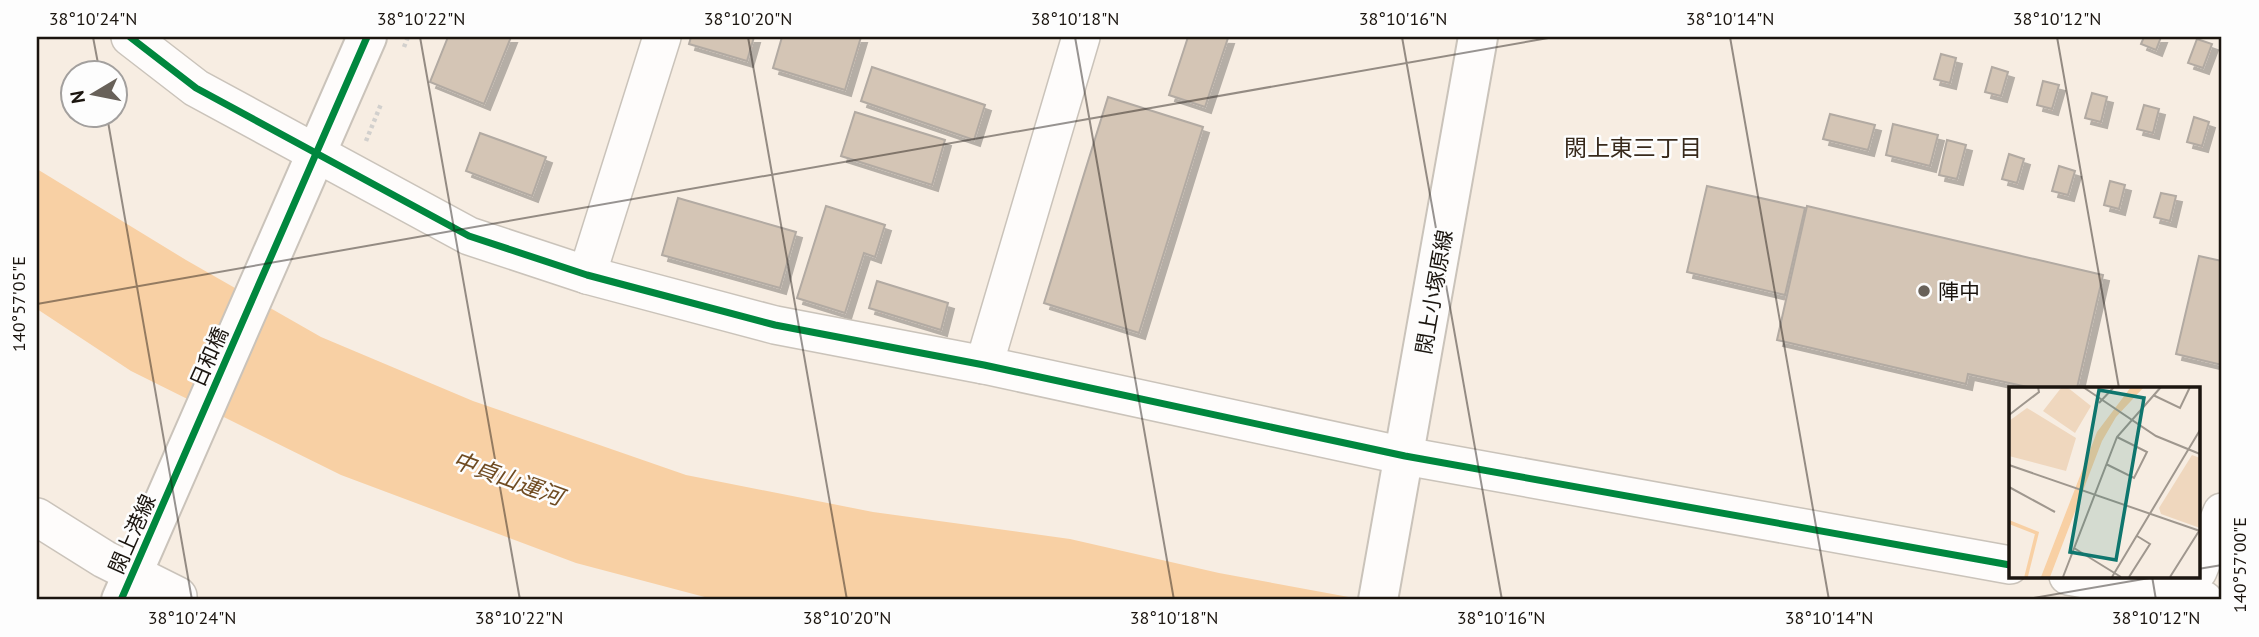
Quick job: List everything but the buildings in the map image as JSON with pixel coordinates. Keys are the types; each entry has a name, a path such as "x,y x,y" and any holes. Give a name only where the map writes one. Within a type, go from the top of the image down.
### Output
{"main road":[{"path":"317,155 367,37"},
{"name":"閖上小塚原線","path":"1378,600 1478,37"},
{"name":"日和橋","path":"175,481 317,155"},
{"name":"閖上港線","path":"127,586 175,481"}],"street":[{"path":"130,37 196,88 469,236 587,275 775,325 984,365 1405,456 2009,565"},
{"path":"587,275 662,37"},
{"path":"984,365 1081,37"},
{"path":"2200,575 2222,512"},
{"path":"37,517 104,558 127,586 178,596"},
{"path":"2094,578 2196,586"}],"water":[{"name":"中貞山運河","path":"37,169 186,260 321,337 473,401 686,475 873,512 1070,539 1219,573 1365,600 716,600 576,563 341,475 131,371 37,309"}],"cycle path":[{"path":"130,37 196,88 469,236 587,275 775,325 984,365 1405,456 2009,565"},
{"path":"121,600 367,37"}],"place":[{"name":"陣中","path":"1924,291"}],"district":[{"name":"閖上東三丁目","path":"1633,147"}]}
